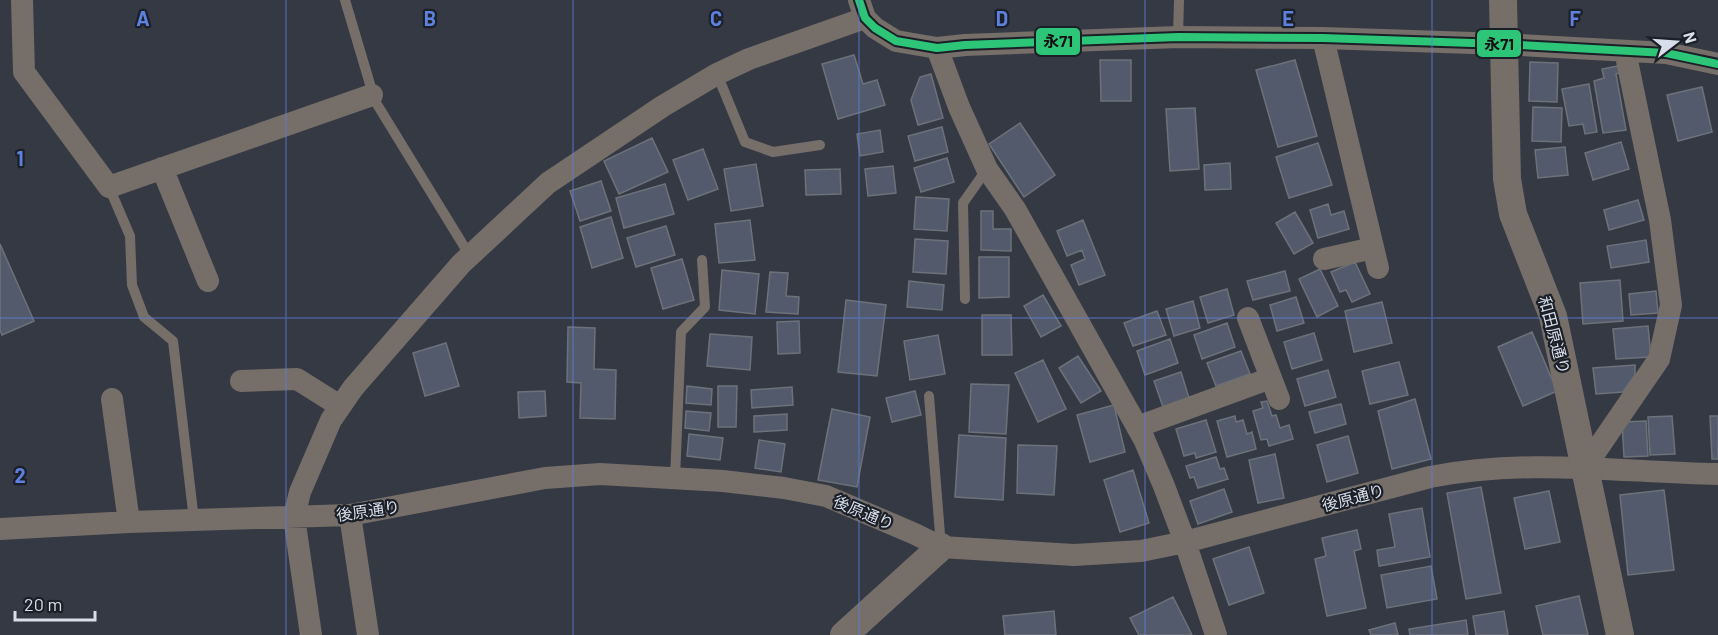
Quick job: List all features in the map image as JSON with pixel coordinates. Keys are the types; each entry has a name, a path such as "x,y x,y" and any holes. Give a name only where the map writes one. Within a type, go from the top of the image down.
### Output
{"street":[{"path":"22,0 24,72 109,187 372,95"},
{"name":"和田原通り","path":"1503,0 1502,44 1507,179 1513,214 1553,315 1620,635"},
{"path":"311,635 294,517 300,492 331,420 353,388 470,256 548,183 663,106 717,74 862,9 875,28 896,41 937,48 1178,37 1323,38 1502,44 1666,53 1718,64"},
{"path":"1323,38 1375,258 1324,259"},
{"path":"937,48 958,107 987,169 1015,210 1137,427 1164,486 1216,635"},
{"path":"1585,467 1659,359 1671,305 1660,220 1625,51"},
{"path":"162,168 208,281"},
{"path":"1248,318 1279,399"},
{"path":"1137,427 1271,378"},
{"path":"242,381 297,380 340,406"},
{"path":"112,399 129,522"},
{"name":"後原通り","path":"0,529 129,522 350,515 545,478 600,474 723,481 826,496 941,547 1074,555 1141,551 1185,542 1419,480 1463,471 1499,467 1585,467 1718,474"},
{"path":"350,515 368,635"},
{"path":"844,635 941,547"}],"lane":[{"path":"345,0 372,95 470,256"},
{"path":"1178,37 1179,0"},
{"path":"717,74 745,142 773,153 820,145"},
{"path":"965,299 963,203 987,169"},
{"path":"109,187 129,236 132,285 144,317 173,341 194,520"},
{"path":"675,478 681,332 705,307 702,260"},
{"path":"929,396 941,547"}],"building":[{"path":"854,55 863,84 877,80 885,105 838,119 822,64"},
{"path":"1100,60 1131,60 1131,101 1101,101"},
{"path":"1295,60 1317,136 1278,147 1256,70"},
{"path":"1530,62 1558,63 1557,102 1529,101"},
{"path":"1618,66 1619,73 1616,74 1626,130 1603,133 1594,81 1604,78 1602,69"},
{"path":"931,74 943,118 918,125 911,100 920,77"},
{"path":"1589,84 1597,132 1585,134 1583,124 1569,126 1562,89"},
{"path":"1702,87 1712,132 1678,141 1667,95"},
{"path":"1533,107 1562,108 1561,142 1532,141"},
{"path":"1195,108 1199,169 1170,171 1166,109"},
{"path":"1020,123 1055,175 1024,197 989,144"},
{"path":"942,127 948,152 915,161 908,136"},
{"path":"880,130 883,152 860,156 857,134"},
{"path":"652,138 668,172 619,194 604,161"},
{"path":"1621,142 1629,169 1593,180 1585,153"},
{"path":"1318,143 1332,185 1289,198 1276,157"},
{"path":"1565,147 1568,175 1538,178 1535,150"},
{"path":"703,149 718,189 688,200 673,160"},
{"path":"947,158 954,182 921,192 914,168"},
{"path":"1230,163 1231,189 1205,190 1204,165"},
{"path":"756,164 763,206 731,211 724,169"},
{"path":"893,166 896,193 868,196 865,169"},
{"path":"840,169 841,194 806,195 805,170"},
{"path":"601,181 611,211 580,221 570,191"},
{"path":"665,184 674,214 624,228 616,198"},
{"path":"916,197 949,199 947,231 914,229"},
{"path":"1638,200 1644,220 1609,230 1604,210"},
{"path":"1328,204 1331,215 1344,211 1349,229 1318,238 1310,210"},
{"path":"981,211 993,211 993,229 1011,229 1011,251 981,250"},
{"path":"1295,212 1313,243 1294,254 1276,223"},
{"path":"611,217 623,258 592,268 580,227"},
{"path":"750,220 755,260 719,263 715,224"},
{"path":"1083,220 1105,275 1079,285 1071,265 1085,259 1082,250 1067,256 1057,231"},
{"path":"666,226 675,255 636,267 627,238"},
{"path":"915,239 948,241 946,274 913,272"},
{"path":"1646,240 1649,262 1611,268 1607,246"},
{"path":"0,244 34,321 2,335 0,330"},
{"path":"979,257 1009,257 1009,297 979,298"},
{"path":"682,259 694,300 663,309 651,268"},
{"path":"1355,262 1370,294 1352,302 1346,290 1340,292 1331,272"},
{"path":"1320,269 1338,306 1317,317 1299,279"},
{"path":"722,270 759,274 755,314 719,310"},
{"path":"1285,271 1290,291 1253,300 1247,281"},
{"path":"770,272 788,273 786,296 799,297 798,314 766,312"},
{"path":"1620,280 1623,321 1583,324 1580,283"},
{"path":"909,281 944,285 942,310 907,307"},
{"path":"1227,289 1234,315 1208,323 1200,297"},
{"path":"1656,291 1658,313 1631,315 1629,294"},
{"path":"1043,295 1061,326 1041,337 1024,306"},
{"path":"1296,297 1304,323 1277,331 1270,305"},
{"path":"846,300 886,305 877,376 838,372"},
{"path":"1193,301 1200,328 1174,336 1166,309"},
{"path":"1382,302 1392,343 1354,352 1345,311"},
{"path":"1157,311 1166,335 1133,346 1124,323"},
{"path":"982,315 1011,315 1012,355 982,355"},
{"path":"799,321 800,353 778,354 777,322"},
{"path":"1227,323 1235,347 1202,359 1194,335"},
{"path":"1648,326 1651,357 1616,359 1613,329"},
{"path":"568,327 595,328 594,369 616,370 615,419 580,418 581,383 567,382"},
{"path":"1532,332 1557,391 1523,406 1498,347"},
{"path":"1314,333 1322,360 1292,369 1284,342"},
{"path":"710,334 752,337 750,370 707,366"},
{"path":"938,335 945,374 910,380 904,341"},
{"path":"1170,339 1178,363 1145,375 1137,351"},
{"path":"446,343 459,386 425,396 413,353"},
{"path":"1241,351 1250,374 1216,386 1207,363"},
{"path":"1078,356 1101,391 1081,403 1059,368"},
{"path":"1043,360 1066,409 1038,422 1015,373"},
{"path":"1399,362 1408,395 1370,404 1362,371"},
{"path":"1635,365 1635,375 1623,392 1596,394 1593,368"},
{"path":"1328,370 1336,397 1305,406 1297,379"},
{"path":"1181,372 1189,398 1163,407 1154,381"},
{"path":"971,384 1009,385 1006,434 969,432"},
{"path":"687,386 712,389 711,405 686,403"},
{"path":"718,386 737,386 736,427 718,427"},
{"path":"792,387 793,405 752,408 751,390"},
{"path":"545,391 546,416 519,418 518,392"},
{"path":"915,391 921,415 892,422 886,398"},
{"path":"1415,399 1431,459 1392,469 1378,411"},
{"path":"1267,401 1272,416 1276,415 1280,428 1289,425 1293,439 1269,446 1267,439 1261,440 1253,411 1263,408 1261,402"},
{"path":"1341,404 1346,424 1315,433 1309,412"},
{"path":"1114,405 1125,452 1090,462 1077,415"},
{"path":"832,409 870,417 857,487 818,480"},
{"path":"686,411 711,413 709,431 685,428"},
{"path":"787,414 787,430 754,432 754,416"},
{"path":"1235,416 1236,422 1243,420 1247,434 1252,432 1256,449 1227,457 1217,421"},
{"path":"1672,416 1675,454 1650,455 1648,417"},
{"path":"1710,416 1718,416 1718,459 1712,459"},
{"path":"1206,420 1216,452 1196,458 1195,453 1184,456 1176,429"},
{"path":"1646,421 1648,456 1624,457 1622,422"},
{"path":"689,434 723,438 720,460 687,456"},
{"path":"959,435 1006,438 1003,500 955,497"},
{"path":"1348,436 1358,473 1327,482 1317,445"},
{"path":"759,440 785,444 781,472 755,468"},
{"path":"1018,445 1057,446 1054,495 1017,493"},
{"path":"1275,454 1284,498 1258,503 1249,460"},
{"path":"1216,457 1220,469 1224,468 1228,479 1198,488 1194,477 1190,478 1186,466"},
{"path":"1133,470 1149,523 1120,532 1104,480"},
{"path":"1481,487 1501,593 1466,599 1447,493"},
{"path":"1224,489 1232,512 1198,524 1190,501"},
{"path":"1664,490 1674,570 1628,575 1620,495"},
{"path":"1549,491 1560,542 1525,549 1514,498"},
{"path":"1422,508 1430,557 1379,566 1377,550 1395,547 1389,514"},
{"path":"1357,530 1361,549 1354,551 1366,608 1327,616 1315,559 1326,556 1322,538"},
{"path":"1249,547 1264,593 1229,605 1213,559"},
{"path":"1431,566 1437,599 1387,608 1381,575"},
{"path":"1579,596 1588,635 1543,635 1536,606"},
{"path":"1173,597 1192,635 1139,635 1130,618"},
{"path":"1054,611 1056,635 1005,635 1003,616"},
{"path":"1504,611 1508,635 1476,635 1473,616"},
{"path":"1466,620 1468,635 1410,635 1409,629"},
{"path":"1395,623 1398,635 1371,635 1369,630"}],"transit line":[{"name":"永71","path":"859,0 865,18 875,28 896,41 937,48 1178,37 1323,38 1502,44 1666,53 1718,64"}]}
